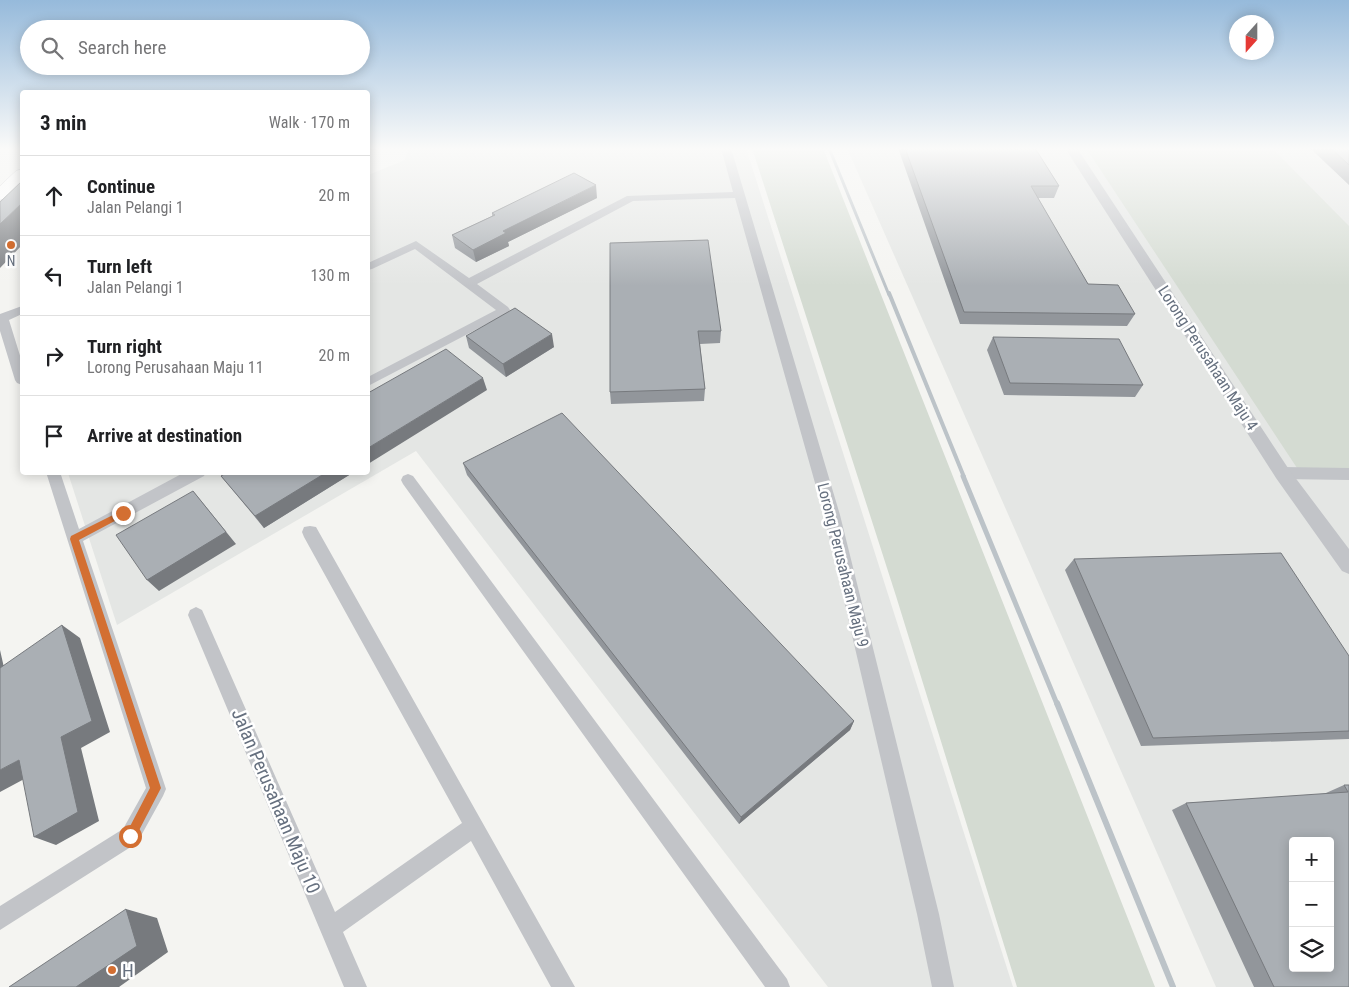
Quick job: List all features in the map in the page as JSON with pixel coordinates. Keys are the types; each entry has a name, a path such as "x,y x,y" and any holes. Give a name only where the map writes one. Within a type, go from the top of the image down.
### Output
{"street":[{"name":"Lorong Perusahaan Maju 4","path":"1101,194 1282,473 1349,565"},
{"path":"469,283 631,198 738,195"},
{"name":"Lorong Perusahaan Maju 9","path":"738,195 832,515 928,914 943,987"},
{"path":"370,266 416,244 504,310 370,381"},
{"path":"20,311 1,319 20,374"},
{"path":"1282,473 1349,474"},
{"path":"0,919 130,836 156,788 54,475"},
{"path":"74,539 193,475"},
{"path":"408,480 779,987"},
{"path":"310,532 564,987"},
{"name":"Jalan Perusahaan Maju 10","path":"196,615 356,987"},
{"path":"330,928 474,827"}],"shaded area":[{"path":"370,194 761,194 1013,987 828,987 416,451 117,625 69,475 370,475"},
{"path":"767,194 841,194 1155,987 1017,987 896,596"},
{"path":"867,194 1349,194 1349,987 1216,987"},
{"path":"1116,194 1317,194 1349,226 1349,469 1297,468"}],"building":[{"path":"8,194 20,194 20,205 0,224 0,202"},
{"path":"531,194 578,194 503,231 506,233 473,250 452,235 495,215 492,213"},
{"path":"922,194 1036,194 1088,284 1118,285 1135,314 964,312"},
{"path":"708,240 721,331 698,331 705,389 610,392 610,243"},
{"path":"515,308 552,334 503,364 466,336"},
{"path":"993,337 1119,339 1143,385 1010,383"},
{"path":"446,349 483,378 370,447 370,392"},
{"path":"562,413 854,721 741,817 463,463"},
{"path":"223,475 322,475 255,516 221,476"},
{"path":"193,491 226,532 147,580 116,535"},
{"path":"1281,553 1349,656 1349,731 1153,738 1074,559"},
{"path":"62,625 92,721 61,737 78,812 34,837 19,760 0,770 0,668"},
{"path":"1344,785 1349,785 1349,987 1274,987 1186,803 1348,792"},
{"path":"126,909 137,946 76,987 9,987"}],"waterway":[{"path":"848,194 889,295"},
{"path":"889,293 964,477"},
{"path":"963,476 1057,704"},
{"path":"1057,703 1173,987"}],"place":[{"name":"N","path":"11,245"},
{"name":"H","path":"112,970"}],"route":[{"path":"123,513 74,539 156,788 130,836"}]}
